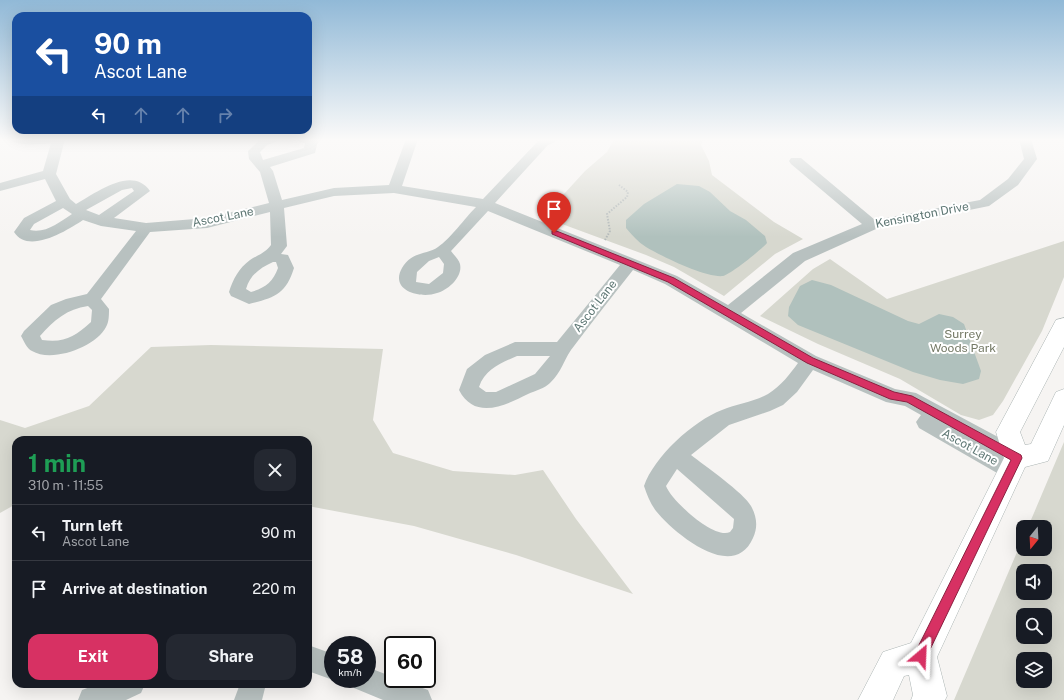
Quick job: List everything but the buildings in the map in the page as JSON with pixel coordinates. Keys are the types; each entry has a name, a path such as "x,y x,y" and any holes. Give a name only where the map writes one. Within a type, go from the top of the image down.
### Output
{"main road":[{"path":"928,700 930,696 921,656 1014,464 1008,432 1064,326"},
{"path":"1014,464 1039,453 1064,400"},
{"path":"875,700 894,663 921,656"}],"street":[{"path":"264,172 277,206 278,246 271,256"},
{"path":"394,189 400,172"},
{"path":"442,251 515,172"},
{"path":"809,172 872,225"},
{"name":"Kensington Drive","path":"729,314 799,257 872,225 984,203 1013,182 1021,172"},
{"path":"0,187 48,174 74,209 120,186 135,184 143,191 101,221"},
{"name":"Ascot Lane","path":"74,209 101,221 146,228 207,223 334,192 394,189 485,204 628,264 671,280 810,361 893,396 900,407 1014,464"},
{"path":"92,299 146,228"},
{"name":"Ascot Lane","path":"562,349 515,349 491,360 474,374 469,390 482,400 498,400 542,379 555,365 562,349 628,264"},
{"path":"677,456 735,504 743,513 746,526 742,537 734,544 721,545 707,540 662,502 656,493 655,485 659,473 696,437 723,418 760,407 776,399 789,388 810,361"},
{"path":"312,659 324,664"},
{"path":"376,684 418,700"},
{"path":"248,700 252,688"}],"path":[{"path":"596,250 610,235 607,214 628,197 628,192 619,185"}],"green space":[{"path":"584,172 711,172 712,175 774,222 803,239 775,254 724,296 674,267 646,255 543,217"},
{"name":"Surrey Woods Park","path":"1064,241 1064,277 1042,331 1003,401 993,415 979,420 961,415 900,379 818,344 760,316 813,269 830,259 887,299"},
{"path":"211,345 383,349 373,420 393,453 453,471 515,475 543,470 576,519 633,594 516,555 414,526 312,507 312,436 12,436 12,506 0,513 0,420 25,428 89,406 151,347"},
{"path":"1064,442 1064,700 954,700 1016,554 1016,556 1052,556 1052,520 1031,520"}],"shaded area":[{"path":"677,184 699,186 710,192 730,211 746,220 765,236 767,243 746,261 723,276 715,276 695,270 672,261 646,247 626,228 626,220 644,204"},
{"path":"812,280 831,285 908,321 919,324 939,314 953,317 964,324 981,371 979,379 963,384 940,380 913,372 798,325 788,316 789,307 800,286"}],"route":[{"path":"554,233 671,280 810,361 893,396 908,399 1017,458 921,656"}]}
